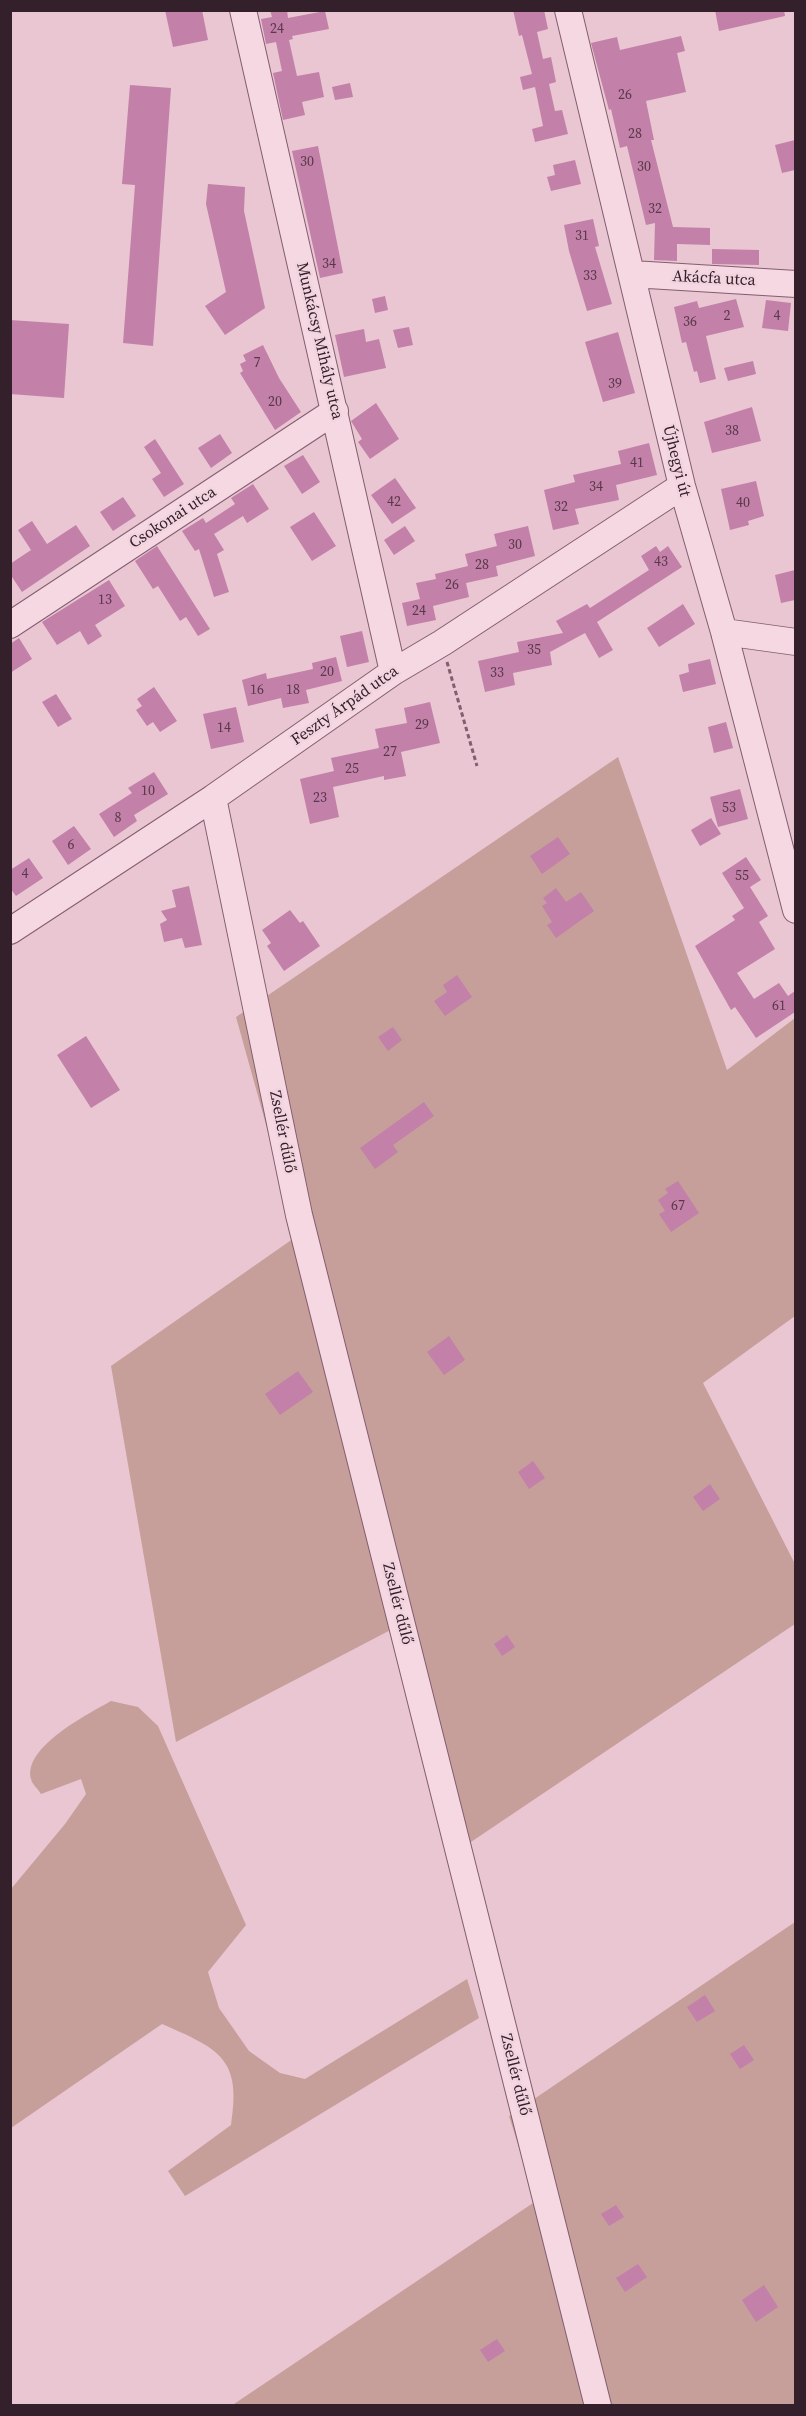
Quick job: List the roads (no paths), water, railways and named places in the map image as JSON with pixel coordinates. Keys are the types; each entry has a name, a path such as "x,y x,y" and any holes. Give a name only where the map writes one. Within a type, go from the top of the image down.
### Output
{"street":[{"name":"Munkácsy Mihály utca","path":"243,10 393,672"},
{"name":"Újhegyi út","path":"567,10 682,486 724,632 795,910"},
{"name":"Akácfa utca","path":"632,274 795,284"},
{"name":"Csokonai utca","path":"10,625 335,411"},
{"name":"Feszty Árpád utca","path":"10,931 213,798 393,672 442,643 682,486"},
{"path":"724,632 795,642"},
{"name":"Zsellér dűlő","path":"213,798 299,1215 598,2406"}]}
